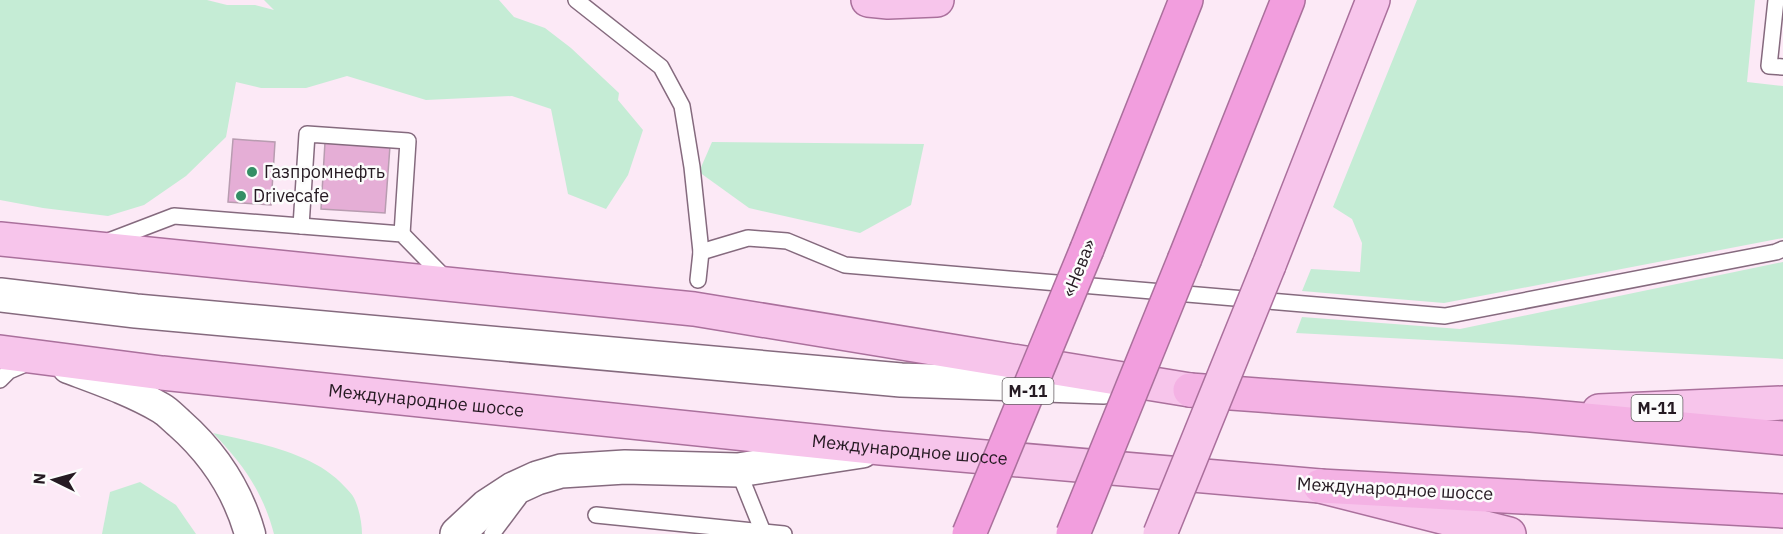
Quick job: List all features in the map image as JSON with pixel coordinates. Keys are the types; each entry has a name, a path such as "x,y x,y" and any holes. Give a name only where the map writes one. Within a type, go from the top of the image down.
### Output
{"highway":[{"name":"«Нева»","path":"969,534 1087,249 1186,0"},
{"path":"1073,534 1288,0"},
{"path":"1190,390 1531,415 1783,438"},
{"name":"Международное шоссе","path":"1320,486 1783,511"}],"main road":[{"path":"867,0 888,2 937,0"},
{"path":"1160,534 1373,0"},
{"path":"0,239 694,309 1190,390"},
{"name":"Международное шоссе","path":"0,352 174,375 881,448 1320,486"},
{"name":"М-11","path":"1531,415 1783,403"},
{"path":"1320,486 1509,534"}],"street":[{"path":"0,296 136,311 901,380 1190,390"},
{"path":"40,358 120,387 163,409 195,437 220,469 239,501 250,534"},
{"path":"463,533 487,506 525,484 561,471 625,467 738,470 881,448"}],"lane":[{"path":"576,0 661,67 682,106 692,167 701,252 698,280"},
{"path":"1776,0 1769,66 1783,67"},
{"path":"301,226 307,134 408,141 402,234"},
{"path":"89,249 174,216 402,234 452,285"},
{"path":"701,252 748,238 787,241 845,265 1444,316 1783,249"},
{"path":"0,380 9,371 40,358"},
{"path":"738,470 763,532"},
{"path":"492,534 525,484"},
{"path":"596,515 784,534"}],"green space":[{"path":"0,0 207,0 227,5 255,5 274,10 264,0 499,0 514,17 545,28 571,48 619,93 618,100 643,130 628,175 606,209 568,194 551,109 512,96 426,100 347,76 306,88 261,88 236,82 226,137 186,176 144,205 108,216 0,200"},
{"path":"1417,0 1755,0 1747,82 1783,86 1783,238 1444,303 1302,291 1311,269 1360,272 1362,243 1352,219 1333,207"},
{"path":"712,142 924,144 911,205 860,233 749,208 699,172"},
{"path":"1783,262 1783,359 1296,333 1302,317 1460,329"},
{"path":"213,433 301,457 332,475 354,498 360,516 362,534 274,534 264,505 251,479"},
{"path":"140,482 176,505 196,534 102,534 110,492"}],"building":[{"name":"Газпромнефть","path":"233,139 275,142 271,205 228,202"},
{"path":"325,142 390,146 385,213 321,209"}],"place":[{"name":"Газпромнефть","path":"252,172"},
{"name":"Drivecafe","path":"241,196"}]}
